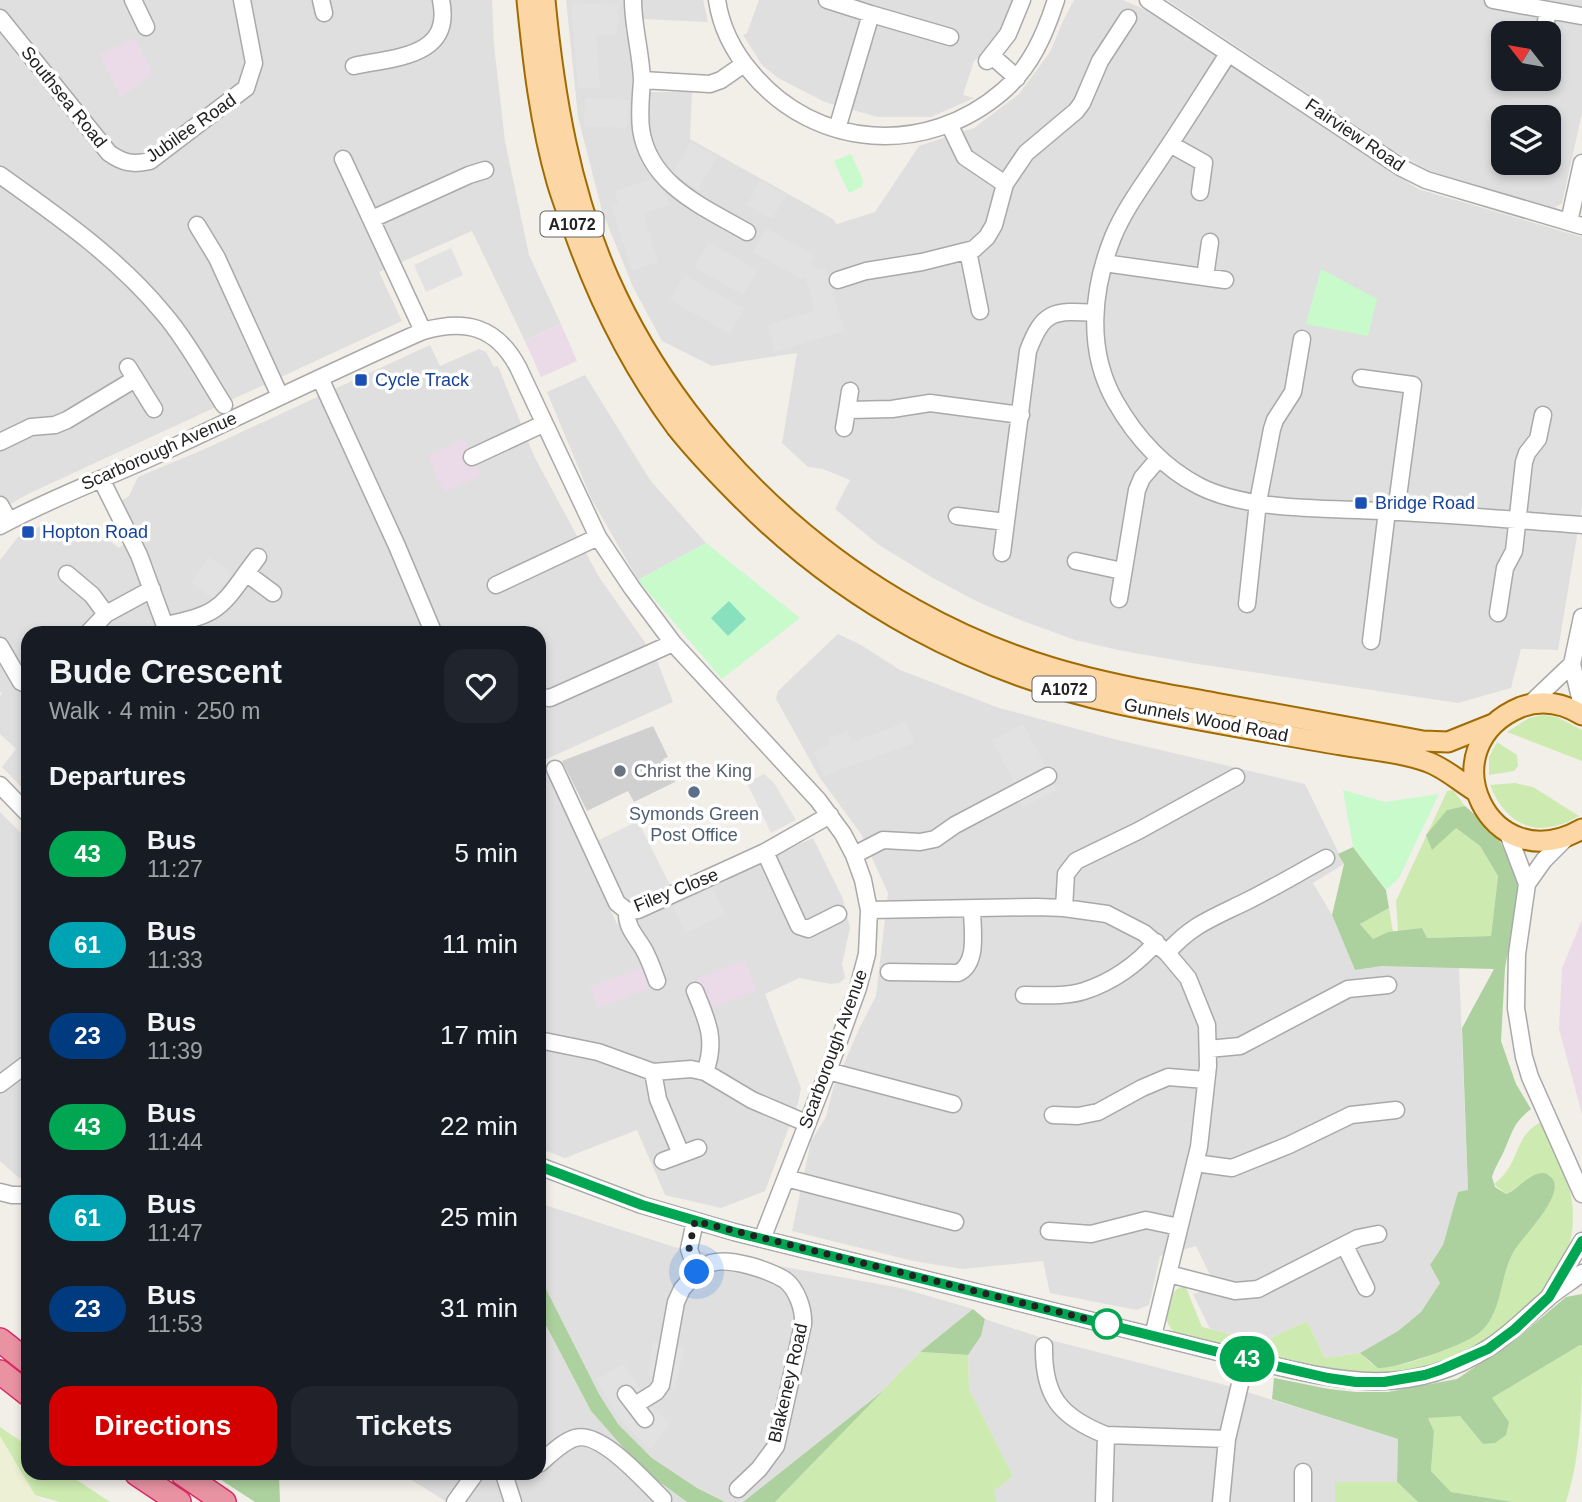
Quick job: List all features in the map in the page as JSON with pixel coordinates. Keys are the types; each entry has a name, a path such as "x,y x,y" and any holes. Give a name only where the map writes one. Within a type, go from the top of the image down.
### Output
{"highway":[{"path":"0,1340 21,1356"},
{"path":"0,1372 21,1388"},
{"path":"146,1480 179,1502"},
{"path":"192,1480 224,1502"}],"main road":[{"name":"Gunnels Wood Road","path":"527,0 540,99 557,183 585,262 603,303 650,387 676,426 708,465 804,557 898,621 976,658 1036,681 1117,704 1430,762 1475,791 1496,822 1508,834"},
{"name":"Gunnels Wood Road","path":"545,0 555,88 568,156 592,234 624,310 665,379 732,463 775,507 825,550 887,595 984,643 1051,668 1115,684 1423,741 1448,742 1493,724 1510,712 1530,704 1551,702 1569,707 1582,715"},
{"path":"1475,791 1474,766 1479,746 1493,724"},
{"path":"1508,834 1542,842 1574,833"}],"street":[{"path":"133,0 146,27"},
{"name":"Jubilee Road","path":"135,164 150,161 246,88 254,63 242,0"},
{"path":"354,66 417,52 429,46 439,35 444,22 441,0"},
{"path":"634,0 633,20 640,52 642,80 640,113 647,150 659,171 677,191 747,232"},
{"path":"717,0 724,29 744,64 768,91 794,112 837,129 881,137 924,132 949,124 985,105 1017,78 1034,53 1048,25 1056,0"},
{"path":"827,0 950,37"},
{"path":"1017,78 990,59 1008,34 1022,0"},
{"name":"Fairview Road","path":"1148,0 1228,54 1269,77 1402,168 1426,180 1576,224"},
{"path":"1493,0 1581,16"},
{"path":"1546,21 1548,10"},
{"path":"837,129 872,14"},
{"name":"Southsea Road","path":"0,18 108,153 125,163 135,164"},
{"path":"838,280 866,271 968,251 983,242 991,231 1005,184 1026,153 1082,103 1100,61 1128,18"},
{"path":"1228,54 1120,222 1097,289 1096,347 1104,379 1122,414 1141,440 1159,458 1201,487 1258,502 1582,525"},
{"path":"642,80 710,84 721,80 744,64"},
{"path":"949,124 965,157 1005,184"},
{"path":"1170,144 1204,163 1213,160 1222,162"},
{"path":"343,159 422,331"},
{"path":"1200,192 1204,163"},
{"path":"1576,224 1582,163"},
{"path":"372,219 485,170"},
{"path":"0,174 77,230 140,287 166,316 223,405"},
{"path":"197,225 217,258 280,396"},
{"path":"1205,277 1210,242"},
{"path":"968,251 979,311"},
{"path":"1104,263 1225,280"},
{"path":"1002,553 1028,351 1038,326 1052,316 1072,311 1095,313"},
{"name":"Scarborough Avenue","path":"4,524 422,331 446,324 466,325 485,331 501,342 518,367 598,537 639,600 673,643 830,815 854,855 863,880 869,910 867,954 858,988 762,1238"},
{"path":"1247,604 1258,502 1273,426 1293,392 1302,339"},
{"path":"0,442 31,427 55,425 66,420 131,373 154,409"},
{"path":"320,378 431,626"},
{"path":"1362,378 1413,385 1371,641"},
{"path":"844,428 850,391"},
{"path":"848,410 892,409 930,403 1021,415"},
{"path":"1498,613 1505,568 1514,551 1524,462 1527,453 1538,439 1543,415"},
{"path":"472,457 543,424"},
{"path":"1119,599 1137,490 1142,478 1159,458"},
{"path":"101,479 139,555 166,626"},
{"path":"0,505 4,524"},
{"path":"957,516 1006,522"},
{"path":"496,584 598,537"},
{"path":"175,626 209,614 220,607 258,557"},
{"path":"1076,561 1122,571"},
{"path":"246,573 272,593"},
{"path":"67,574 92,595 106,614"},
{"path":"95,626 106,614 152,589"},
{"path":"1582,617 1572,664 1582,706"},
{"path":"546,698 673,643"},
{"path":"0,646 21,681"},
{"path":"1530,704 1572,664"},
{"name":"Filey Close","path":"555,769 617,904 627,911 638,910 765,852 830,815"},
{"path":"854,855 883,840 920,842 935,839 955,825 1048,775"},
{"path":"1064,908 1066,874 1076,861 1236,778"},
{"path":"0,785 21,807"},
{"path":"1527,884 1544,860 1574,833"},
{"path":"1508,834 1527,884 1515,979 1518,1026 1530,1077 1582,1194"},
{"path":"765,852 799,926 807,929 838,914"},
{"path":"1024,995 1086,991 1133,966 1194,926 1326,858"},
{"path":"869,910 1064,908 1107,914 1130,924 1161,947 1188,978 1207,1025 1209,1049 1203,1125 1153,1336"},
{"path":"889,972 958,973 966,969 972,959 972,909"},
{"path":"627,911 627,921 657,981"},
{"path":"1209,1049 1240,1046 1348,989 1388,985"},
{"path":"695,990 712,1040 712,1055 705,1072"},
{"path":"546,1041 598,1052 653,1072 691,1069 705,1072 752,1100 806,1123"},
{"path":"0,1084 21,1068"},
{"path":"828,1071 953,1104"},
{"path":"653,1072 658,1099 681,1154"},
{"path":"1053,1115 1078,1116 1098,1112 1168,1077 1206,1080"},
{"path":"1195,1163 1232,1168 1289,1145 1351,1115 1396,1110"},
{"path":"663,1161 698,1147"},
{"path":"546,1169 594,1188 695,1221 1246,1359 1356,1382 1384,1382 1425,1375 1488,1349 1582,1273"},
{"path":"786,1178 956,1222"},
{"path":"0,1192 21,1195"},
{"path":"1049,1231 1091,1234 1146,1220 1179,1227"},
{"path":"645,1419 631,1399 656,1392 661,1385 676,1303 682,1289 697,1272 689,1249 695,1221"},
{"path":"1169,1274 1246,1292 1258,1289 1358,1238 1378,1234"},
{"path":"1549,1297 1582,1241"},
{"path":"1345,1246 1366,1288"},
{"name":"Blakeney Road","path":"697,1272 710,1264 721,1262 755,1267 787,1282 804,1310 776,1446 759,1469 738,1489"},
{"path":"1044,1346 1045,1382 1052,1396 1078,1422 1106,1435 1227,1438"},
{"path":"1221,1502 1227,1438 1246,1359"},
{"path":"1104,1502 1106,1435"},
{"path":"546,1459 573,1438 596,1440 663,1499"},
{"path":"1303,1502 1298,1472 1320,1472"},
{"path":"455,1502 471,1480"},
{"path":"508,1480 513,1502"}],"shaded area":[{"path":"0,0 492,0 494,45 505,141 529,255 561,324 525,341 472,231 379,272 402,321 28,494 0,510"},
{"path":"566,0 703,0 708,22 643,19 625,28 632,51 632,92 692,92 690,139 833,219 837,224 875,212 919,146 974,128 1019,94 1050,52 1074,0 1123,0 1148,11 1418,189 1582,237 1582,506 1558,650 1521,649 1511,688 1458,703 1192,663 1075,640 1023,621 978,602 879,545 835,509 850,480 823,469 808,467 782,443 797,353 712,366 662,341 633,287 602,211 578,117"},
{"path":"759,0 1016,0 997,40 974,61 963,95 974,98 931,117 878,117 825,102 778,78 762,65 743,35 747,33"},
{"path":"1167,0 1582,0 1582,113 1562,203 1555,208 1429,171 1391,149"},
{"path":"571,3 619,5 617,35 596,35 600,87 578,89"},
{"path":"135,38 153,73 121,97 100,55"},
{"path":"585,98 629,100 627,128 584,126"},
{"path":"691,142 717,157 698,190 673,173"},
{"path":"652,179 666,194 669,205 643,214 658,262 632,271 611,205 618,203 614,191"},
{"path":"760,181 786,195 772,219 747,205"},
{"path":"766,228 815,256 811,262 818,270 826,268 844,331 775,352 767,325 815,311 805,276 802,279 753,252"},
{"path":"709,242 758,270 743,295 694,267"},
{"path":"451,248 463,275 426,292 414,265"},
{"path":"685,275 744,309 730,334 670,300"},
{"path":"561,324 577,361 541,377 525,341"},
{"path":"430,345 440,366 479,349 486,352 494,367 498,366 534,456 599,577 656,658 673,702 546,759 546,626 21,626 21,787 2,767 16,749 0,734 0,560 18,537 49,522 74,540 87,523 119,548 135,533 119,502 129,496 138,477"},
{"path":"585,375 650,480 706,543 638,580 591,498 547,392"},
{"path":"464,439 481,475 444,492 428,455"},
{"path":"210,557 232,574 213,599 191,582"},
{"path":"838,634 900,670 999,708 1114,739 1305,784 1344,864 1313,883 1332,915 1355,970 1381,966 1459,966 1468,1191 1458,1192 1443,1245 1430,1265 1440,1283 1421,1312 1398,1331 1360,1353 1325,1358 1307,1321 1262,1342 1210,1329 1193,1294 1206,1290 1211,1277 1196,1246 1160,1256 1149,1305 1137,1310 1050,1293 1043,1261 963,1269 913,1261 792,1231 811,1141 826,1117 833,1089 876,996 888,893 861,834 820,778 776,699 778,691"},
{"path":"906,722 914,743 823,776 814,751 831,745 829,738 848,731 852,742"},
{"path":"1023,724 1058,790 1022,808 1013,791 1017,788 992,740"},
{"path":"653,726 668,757 663,759 675,782 634,802 628,791 587,811 562,761"},
{"path":"546,770 617,924 813,838 843,899 850,928 842,964 845,978 839,983 831,984 799,978 765,994 801,1088 798,1103 765,1191 721,1208 665,1195 637,1130 565,1158 546,1151"},
{"path":"764,774 774,783 796,820 771,833 747,783"},
{"path":"0,812 21,833 21,1178 0,1161"},
{"path":"638,821 670,885 631,902 625,899 597,841"},
{"path":"712,888 725,914 686,933 673,907"},
{"path":"1582,920 1582,1114 1559,1029 1562,968"},
{"path":"745,960 756,991 708,1009 697,978"},
{"path":"641,967 650,988 598,1008 590,987"},
{"path":"546,1205 674,1247 901,1288 973,1309 920,1352 883,1391 743,1502 725,1502 697,1488 652,1458 618,1424 599,1394 546,1289"},
{"path":"985,1319 1039,1337 1225,1385 1398,1439 1397,1482 1336,1482 1335,1502 997,1502 993,1491 1013,1476 969,1389 968,1355 981,1336"},
{"path":"546,1325 591,1411 643,1470 687,1502 447,1502 412,1480 546,1480"},
{"path":"653,1341 684,1347 675,1390 648,1374"},
{"path":"624,1364 651,1406 670,1424 651,1449 616,1413 596,1379"}],"green space":[{"path":"851,154 863,180 862,187 849,193 834,161"},
{"path":"1321,269 1377,299 1368,336 1306,324"},
{"path":"706,543 800,618 722,679 638,580"},
{"path":"729,601 746,619 728,636 711,618"},
{"path":"1543,715 1557,717 1582,730 1582,761 1507,732 1529,718"},
{"path":"1497,742 1517,755 1518,766 1514,771 1489,775 1489,757"},
{"path":"1515,783 1533,787 1579,816 1565,823 1538,828 1515,820 1497,800 1490,785"},
{"path":"1343,790 1385,802 1439,794 1399,878 1386,890 1353,847"},
{"path":"1453,790 1465,806 1447,810 1456,828 1480,846 1498,876 1491,936 1427,938 1422,928 1398,931 1396,901 1447,791"},
{"path":"1465,806 1495,833 1509,857 1519,890 1505,968 1501,1041 1516,1084 1531,1109 1514,1128 1492,1177 1495,1187 1506,1194 1541,1173 1552,1178 1555,1185 1549,1205 1509,1261 1497,1305 1487,1325 1471,1338 1446,1350 1399,1365 1378,1368 1360,1353 1398,1331 1421,1312 1440,1283 1430,1265 1443,1245 1458,1192 1468,1190 1462,1028 1494,969 1382,966 1355,970 1332,915 1344,864 1338,854 1353,847 1386,890 1389,908 1360,924 1373,939 1388,932 1422,928 1427,938 1491,936 1498,876 1480,846 1456,828 1432,850 1426,835 1447,810"},
{"path":"1389,908 1393,932 1373,939 1360,924"},
{"path":"1541,1122 1563,1167 1570,1191 1573,1216 1569,1247 1555,1276 1534,1302 1508,1325 1478,1344 1446,1359 1415,1369 1385,1374 1360,1374 1307,1368 1254,1355 1177,1334 1167,1322 1168,1300 1185,1285 1202,1327 1262,1342 1307,1321 1325,1358 1360,1353 1372,1364 1404,1364 1473,1337 1485,1327 1491,1317 1506,1268 1516,1247 1543,1212 1553,1193 1550,1175 1528,1180 1506,1194 1494,1184 1509,1168 1525,1135"},
{"path":"546,1289 599,1394 618,1424 652,1458 697,1488 725,1502 687,1502 643,1470 591,1411 546,1325"},
{"path":"1582,1294 1582,1346 1492,1398 1509,1422 1506,1435 1495,1443 1483,1444 1460,1416 1428,1418 1434,1431 1431,1471 1451,1492 1513,1502 1418,1502 1397,1482 1398,1439 1272,1399 1274,1378 1356,1392 1388,1392 1457,1379 1516,1339 1566,1297"},
{"path":"973,1309 985,1319 981,1336 968,1355 920,1352"},
{"path":"1580,1345 1580,1426 1566,1502 1513,1502 1451,1492 1431,1471 1434,1431 1428,1418 1460,1415 1483,1444 1492,1398"},
{"path":"920,1352 968,1355 969,1389 1013,1476 994,1491 997,1502 775,1502"},
{"path":"883,1391 775,1502 743,1502"},
{"path":"0,1427 21,1441 21,1471 0,1436"},
{"path":"0,1436 21,1471 21,1480 26,1480 35,1495 45,1502 0,1502"},
{"path":"26,1480 77,1480 110,1502 60,1502 35,1495"},
{"path":"221,1480 279,1480 280,1502 255,1502"},
{"path":"1335,1482 1397,1482 1418,1502 1335,1502"}],"bus line":[{"name":"43","path":"546,1169 642,1205 734,1232 1246,1359 1356,1382 1384,1382 1425,1375 1488,1349 1515,1329 1549,1297 1582,1241"}],"place":[{"name":"Cycle Track","path":"361,380"},
{"name":"Bridge Road","path":"1361,503"},
{"name":"Hopton Road","path":"28,532"},
{"name":"Christ the King","path":"620,771"},
{"name":"Symonds Green Post Office","path":"694,792"}],"route":[{"path":"697,1272 689,1254 695,1221 1107,1324"}]}
